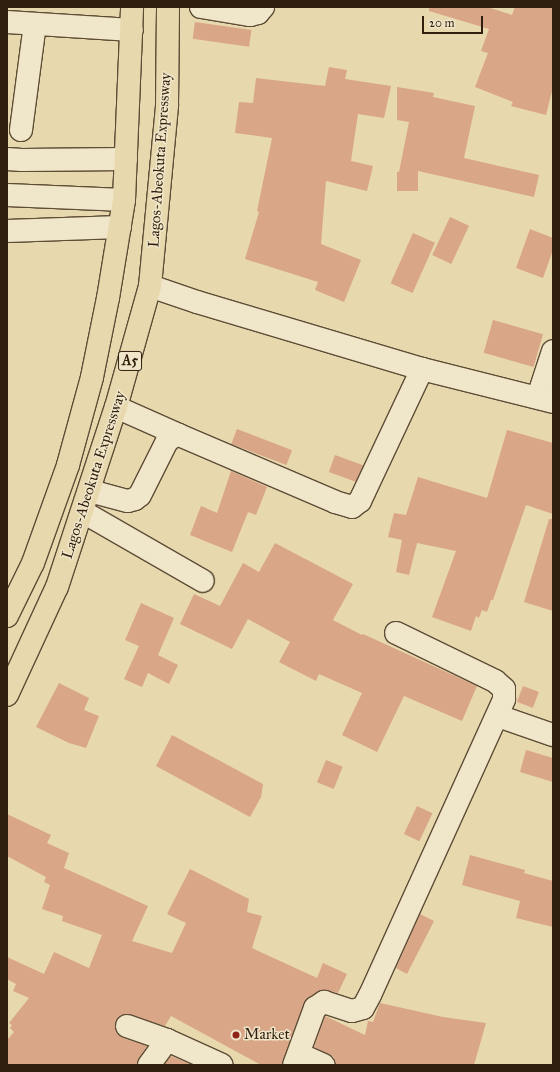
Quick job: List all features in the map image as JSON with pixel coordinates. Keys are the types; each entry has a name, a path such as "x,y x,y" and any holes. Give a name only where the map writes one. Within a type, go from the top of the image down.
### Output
{"highway":[{"name":"Lagos-Abeokuta Expressway","path":"7,615 33,563 68,465 92,377 124,200 132,7"},
{"name":"Lagos-Abeokuta Expressway","path":"7,696 57,587 90,491 116,407 150,286 166,105 168,7"}],"street":[{"path":"211,8 250,15 258,13 264,7"},
{"path":"7,22 132,30"},
{"path":"20,130 34,24"},
{"path":"7,158 22,160 126,159"},
{"path":"7,195 124,200"},
{"path":"7,231 120,227"},
{"path":"150,286 197,302 422,369 545,399 553,351"},
{"path":"116,407 335,502 352,507 360,501 422,369"},
{"path":"90,491 128,501 135,499 140,495 167,440 179,435"},
{"path":"83,512 203,581"},
{"path":"324,1065 296,1059 315,1008 324,1002 352,1011 363,1008 498,716 504,699 504,690 495,681 396,633"},
{"path":"498,716 553,735"},
{"path":"127,1026 167,1040 222,1065"},
{"path":"149,1065 167,1040"}],"building":[{"path":"429,7 487,7 512,15 515,7 553,7 553,87 546,115 511,106 513,102 475,87 488,53 481,51 489,29 429,11"},
{"path":"195,22 251,30 249,47 193,39"},
{"path":"329,67 347,70 345,79 391,86 384,118 358,114 351,161 373,166 367,191 326,181 321,244 361,260 344,302 315,290 318,282 245,259 259,212 257,211 272,138 235,133 239,102 253,103 256,78 325,86"},
{"path":"397,87 434,93 433,97 475,106 464,158 539,175 534,197 418,171 418,191 397,191 397,172 399,172 409,122 397,120"},
{"path":"450,217 469,226 451,264 432,255"},
{"path":"530,229 553,238 553,250 543,278 516,268"},
{"path":"413,233 435,243 413,293 391,283"},
{"path":"493,320 543,334 534,367 484,353"},
{"path":"237,429 292,450 286,465 231,444"},
{"path":"507,430 553,443 553,514 526,505 493,600 491,600 487,612 482,610 479,618 476,616 471,631 432,617 456,551 417,543 409,575 396,572 402,540 388,537 394,513 406,515 418,477 487,498"},
{"path":"335,455 363,465 357,482 329,472"},
{"path":"231,471 267,487 256,515 248,512 232,552 190,535 201,506 217,513"},
{"path":"549,519 553,519 553,611 524,602"},
{"path":"275,543 353,584 333,620 362,635 363,634 477,686 462,721 404,696 377,752 342,735 362,693 319,674 316,681 279,662 290,642 248,619 232,649 180,624 194,594 220,606 243,563 259,572"},
{"path":"141,603 174,618 158,655 178,665 169,684 148,673 142,687 124,679 139,646 125,640"},
{"path":"59,683 89,698 84,710 99,716 86,748 69,743 36,727"},
{"path":"523,686 539,692 533,708 517,702"},
{"path":"172,735 263,784 261,797 250,817 156,766"},
{"path":"526,750 553,758 553,782 520,772"},
{"path":"326,760 343,767 334,789 317,782"},
{"path":"417,806 432,813 419,841 404,834"},
{"path":"7,814 51,835 47,843 69,853 64,868 148,906 132,941 172,953 186,923 167,914 190,869 249,899 247,912 262,916 252,948 317,978 323,963 347,974 338,993 322,990 308,998 304,1003 282,1065 261,1065 171,1016 165,1026 125,1014 119,1016 115,1022 117,1034 123,1038 147,1046 139,1058 137,1065 7,1065 7,1040 14,1032 10,1028 12,1025 9,1023 29,998 13,991 16,984 7,979 7,957 44,974 54,952 89,968 102,935 62,921 63,916 42,909 50,885 44,882 46,877 7,856"},
{"path":"470,855 525,870 524,873 553,881 553,927 516,918 520,901 462,885"},
{"path":"420,914 434,921 407,974 396,968"},
{"path":"380,1003 443,1017 486,1023 474,1065 336,1065 334,1057 314,1047 325,1016 365,1035 368,1021 373,1022"},
{"path":"171,1056 192,1065 164,1065"}],"place":[{"name":"Market","path":"236,1035"}]}
